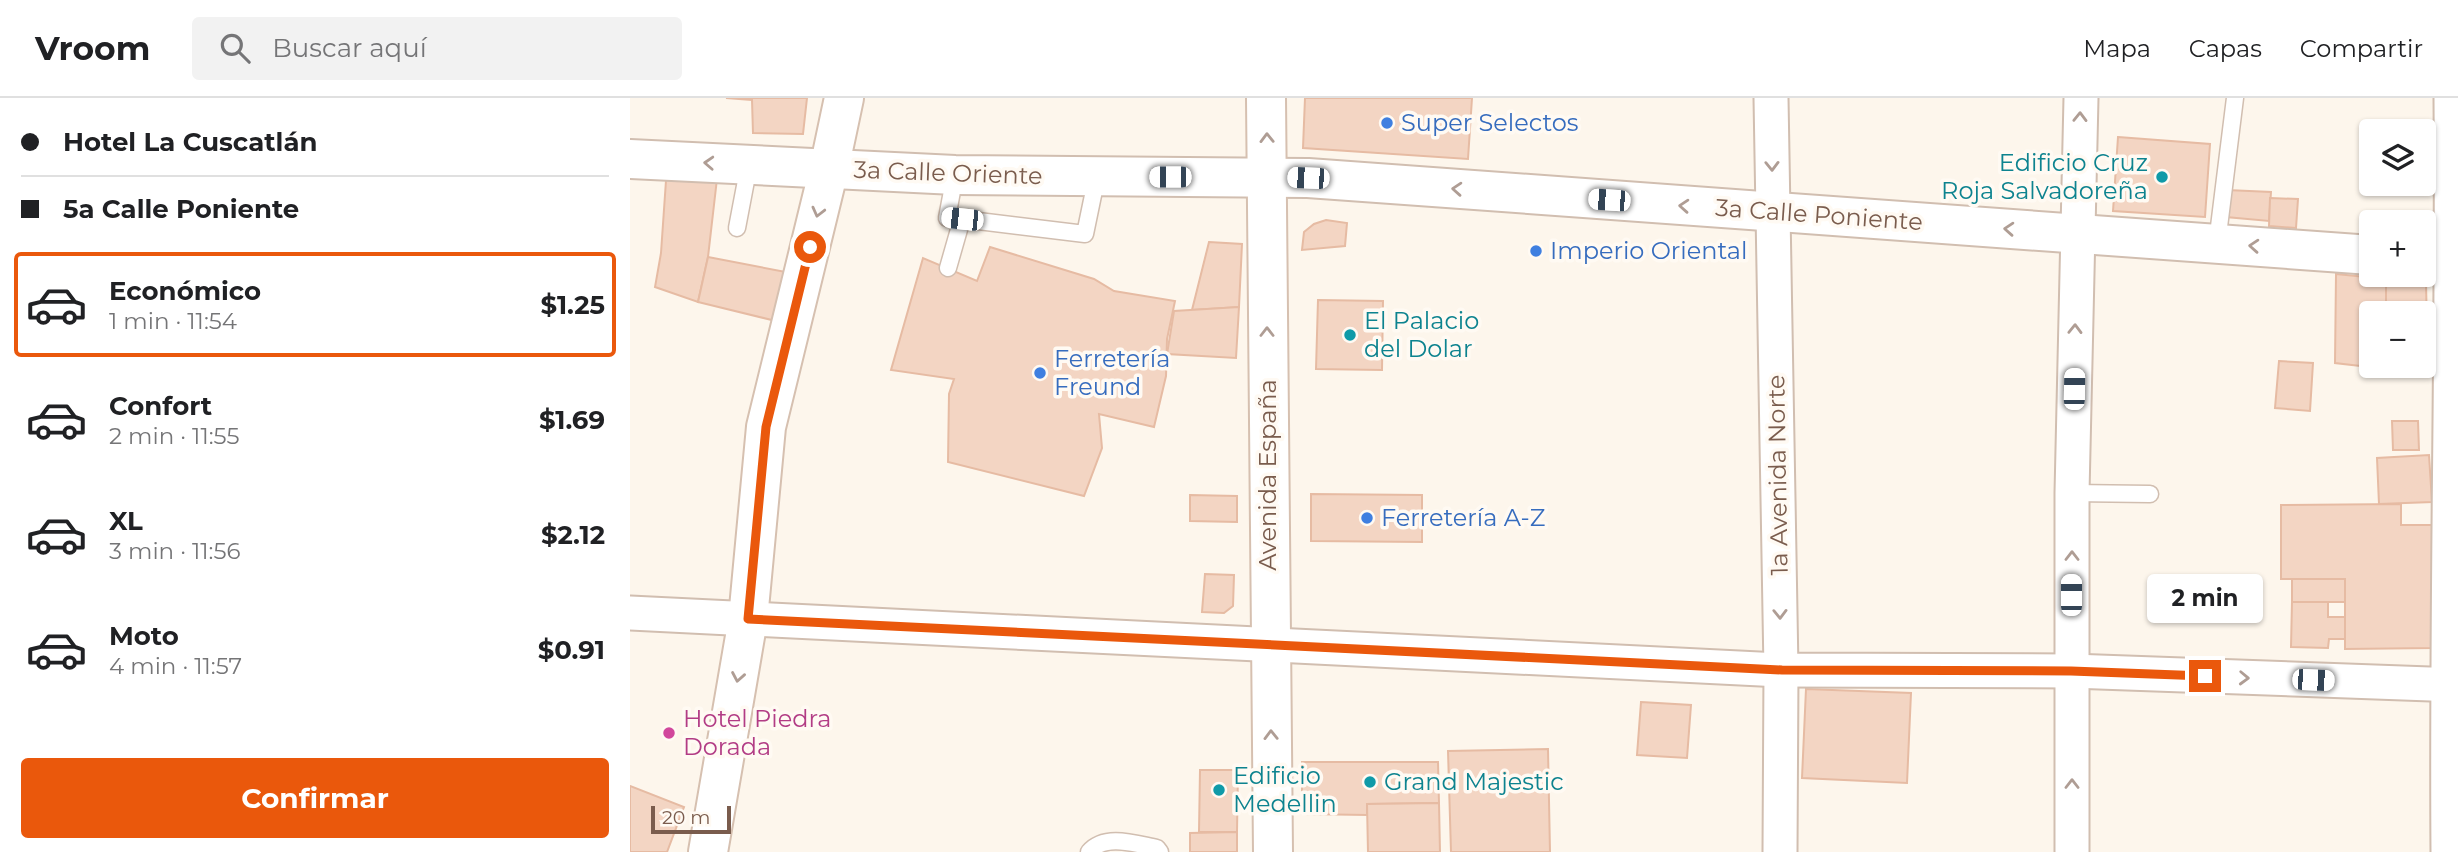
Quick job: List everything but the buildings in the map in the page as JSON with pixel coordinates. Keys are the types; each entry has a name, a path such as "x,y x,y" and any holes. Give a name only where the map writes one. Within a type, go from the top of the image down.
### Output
{"street":[{"path":"708,852 748,619 766,427 844,98"},
{"name":"Avenida España","path":"1266,98 1273,852"},
{"name":"1a Avenida Norte","path":"1771,98 1782,670 1780,852"},
{"path":"2072,852 2072,493 2081,98"},
{"path":"2448,852 2452,685 2445,260 2451,98"},
{"name":"3a Calle Oriente","path":"630,159 955,175 1267,177"},
{"name":"3a Calle Poniente","path":"1267,177 2217,243 2308,245 2359,253"},
{"path":"630,613 1782,670 2071,671 2452,685"}],"lane":[{"path":"2217,243 2235,98"},
{"path":"737,228 749,165"},
{"path":"955,175 947,218 1085,234 1097,176"},
{"path":"948,268 962,219"},
{"path":"2072,493 2150,494"},
{"path":"1089,852 1094,846 1106,841 1159,850"}],"place":[{"name":"Super Selectos","path":"1387,123"},
{"name":"Edificio Cruz Roja Salvadoreña","path":"2162,177"},
{"name":"Imperio Oriental","path":"1536,251"},
{"name":"El Palacio del Dolar","path":"1350,335"},
{"name":"Ferretería Freund","path":"1040,373"},
{"name":"Ferretería A-Z","path":"1367,518"},
{"name":"Hotel Piedra Dorada","path":"669,733"},
{"name":"Grand Majestic","path":"1370,782"},
{"name":"Edificio Medellin","path":"1219,790"}],"route":[{"path":"810,247 766,427 748,619 1782,670 2071,671 2205,676"}]}
